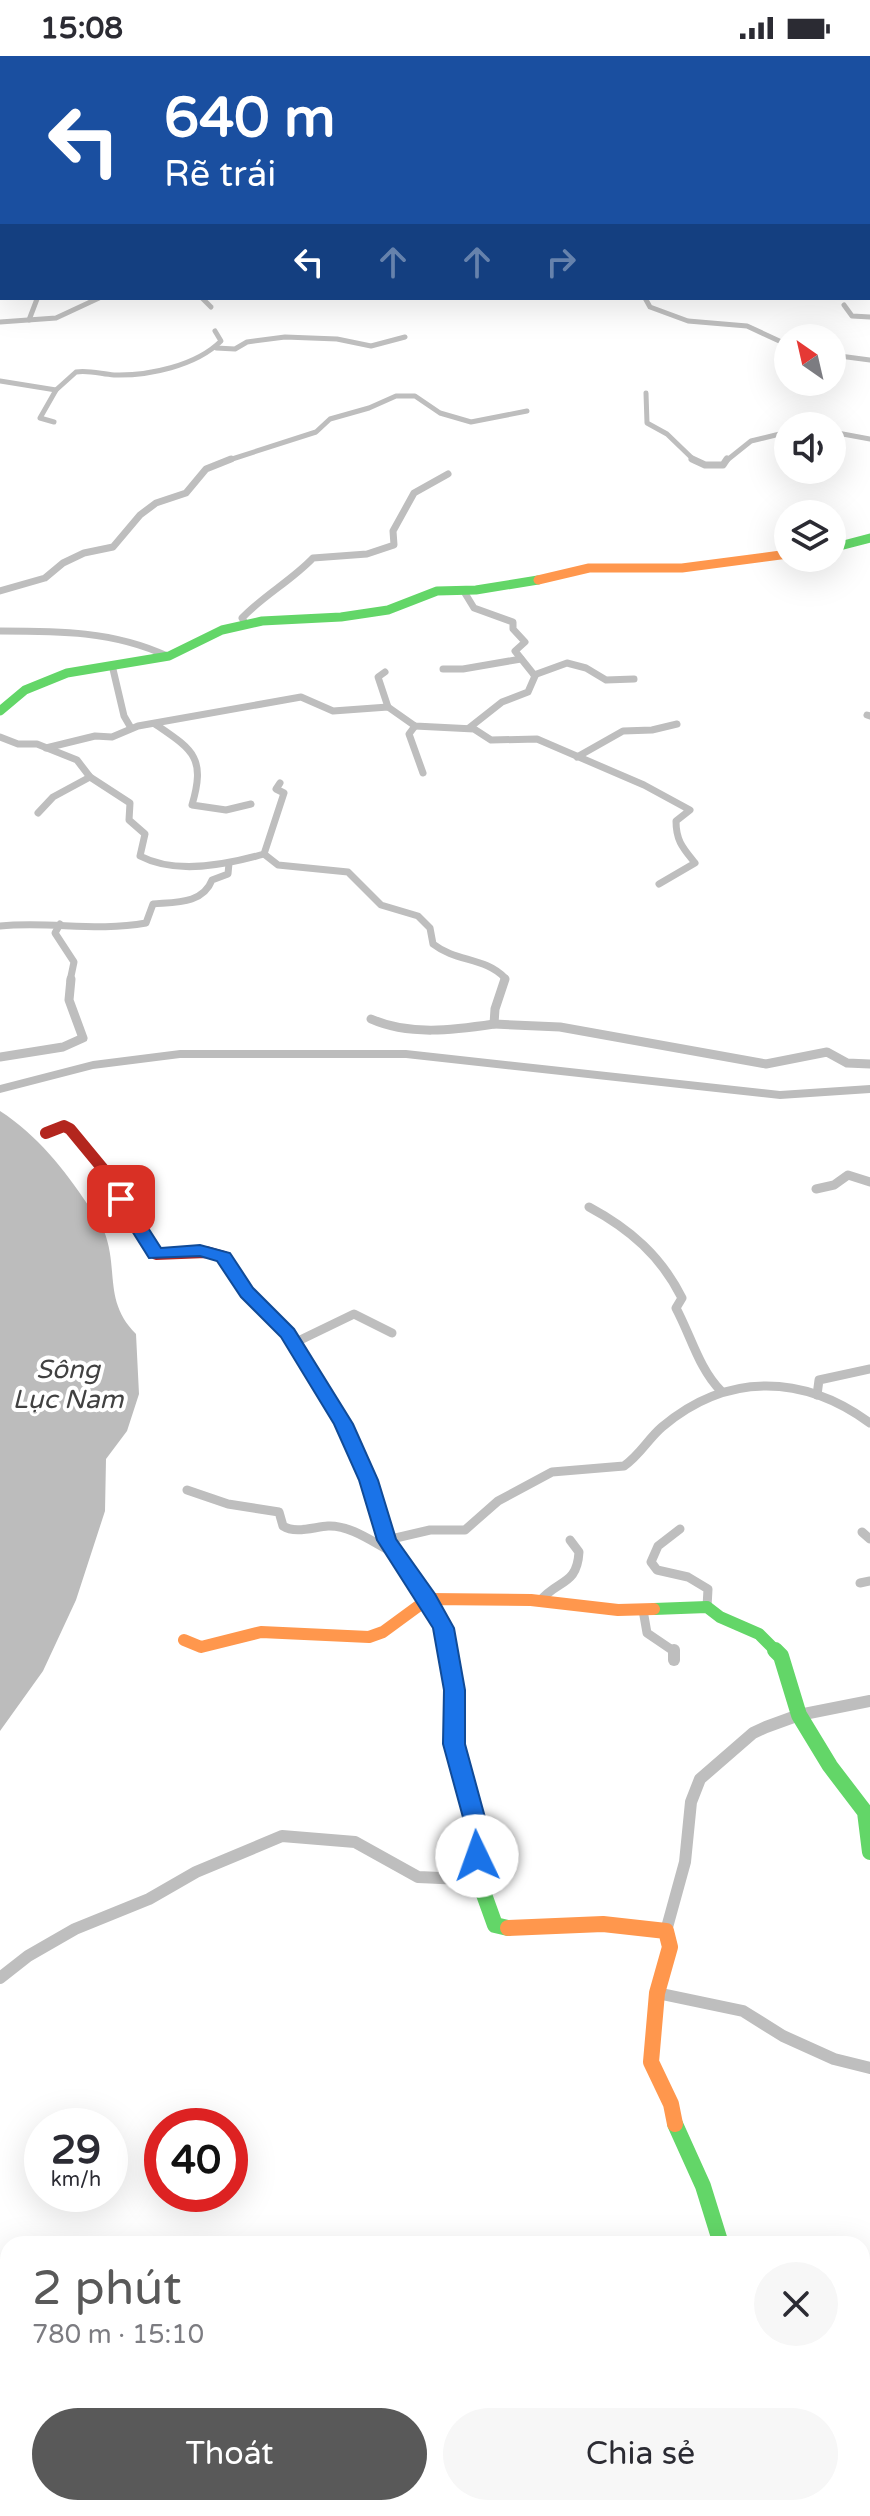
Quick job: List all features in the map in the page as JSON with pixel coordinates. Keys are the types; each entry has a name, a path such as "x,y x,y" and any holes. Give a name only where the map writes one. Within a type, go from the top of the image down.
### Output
{"street":[{"path":"29,320 37,300"},
{"path":"0,322 56,318 95,300"},
{"path":"204,300 211,307"},
{"path":"646,300 650,307 684,320 742,324 774,339"},
{"path":"844,305 852,316 870,317"},
{"path":"54,422 40,418 56,390 80,371 119,375 173,367 180,362 203,357 216,348 221,341 215,331"},
{"path":"216,348 235,349 247,342 288,337 337,339 371,346 405,337"},
{"path":"846,357 870,360"},
{"path":"0,381 56,390"},
{"path":"646,393 647,423 669,435 680,450 696,463 725,464 726,459 739,447 774,435"},
{"path":"0,591 45,578 75,556 113,547 140,515 156,503 189,491 206,469 248,452 316,432 334,417 372,407 397,395 411,395 434,406 440,413 473,422 527,411"},
{"path":"846,435 870,439"},
{"path":"246,625 242,618 257,602 294,578 313,558 367,554 394,545 393,531 414,493 448,474"},
{"path":"846,544 870,538"},
{"path":"0,711 25,690 72,671 167,656 184,651 222,630 246,625 388,610 437,591 550,578 589,568 682,568 774,556"},
{"path":"463,590 474,608 513,622 515,632 525,642 515,650 534,675"},
{"path":"0,631 71,631 122,640 167,656"},
{"path":"443,669 463,669 521,659"},
{"path":"534,675 570,663 606,680 634,679"},
{"path":"112,665 113,677 120,687 121,709 131,728"},
{"path":"385,672 378,677 388,707 415,726 469,728 491,740 537,739 680,802 690,810 676,821 676,835 679,847 695,863 659,884"},
{"path":"469,728 502,702 528,692 534,675"},
{"path":"46,748 95,736 112,737 131,728 301,697 321,709 338,712 388,707"},
{"path":"155,724 182,740 197,758 198,786 192,805 226,810 251,804"},
{"path":"577,757 623,731 652,730 677,724"},
{"path":"415,726 409,734 423,773"},
{"path":"0,737 18,744 46,748 79,762 90,777 130,803 129,820 145,834 139,852 142,859 171,866 229,863 264,854"},
{"path":"38,813 41,804 49,797 90,777"},
{"path":"264,854 274,831 275,809 284,793 276,789 280,783"},
{"path":"264,854 278,865 348,872 381,905 418,916 430,928 433,944 445,955 487,962 505,978 495,1009 494,1024"},
{"path":"0,926 36,922 109,929 143,924 150,918 153,904 197,898 211,885 212,880 228,874 229,863"},
{"path":"0,1057 63,1047 83,1038 80,1020 71,1010 68,996 74,962 55,933 60,924"},
{"path":"371,1019 391,1028 457,1030 494,1024 560,1027 766,1064 827,1052 847,1063 870,1064"},
{"path":"46,1133 64,1126 70,1129 108,1175 152,1251 160,1255 200,1250 221,1255 247,1293 294,1343 344,1424 369,1480 387,1540 441,1623 449,1651 454,1690 454,1744 478,1832 477,1875 491,1919 500,1928 603,1924 666,1931"},
{"path":"816,1189 834,1185 848,1175 870,1182"},
{"path":"589,1207 617,1223 667,1266 682,1298 676,1308 678,1315 696,1346 705,1375 721,1391"},
{"path":"294,1343 354,1314 392,1333"},
{"path":"817,1395 819,1380 870,1369"},
{"path":"387,1540 430,1530 465,1530 498,1501 560,1470 624,1466 666,1424 721,1391 751,1385 817,1395 855,1411 870,1423"},
{"path":"187,1490 212,1496 228,1504 279,1512 283,1526 289,1530 332,1526 345,1528 394,1553"},
{"path":"680,1529 658,1546 653,1554 653,1567 705,1586 710,1593 707,1607"},
{"path":"540,1601 573,1576 579,1552 570,1540"},
{"path":"184,1640 201,1647 261,1632 369,1637 383,1632 428,1599 540,1601 595,1609 707,1607 720,1617 759,1634 784,1661 799,1715 830,1766 865,1812 870,1852"},
{"path":"643,1610 647,1633 675,1651 674,1660"},
{"path":"719,2236 703,2186 678,2136 671,2104 651,2062 657,1993 669,1953 666,1931 685,1862 695,1788 700,1779 753,1733 799,1715 870,1701"},
{"path":"0,1978 65,1934 149,1899 196,1872 282,1836 355,1842 418,1877 463,1879 477,1875"},
{"path":"657,1993 743,2011 783,2036 834,2059 870,2068"}],"water":[{"name":"Sông Lục Nam","path":"0,1111 49,1154 103,1228 115,1297 126,1322 136,1334 139,1394 127,1431 106,1459 105,1511 76,1600 43,1671 0,1731"}],"waterway":[{"path":"0,1089 93,1065 180,1054 406,1054 780,1095 870,1089"}],"traffic: fast":[{"path":"846,544 870,538"},
{"path":"0,711 25,690 67,673 169,656 222,630 262,621 341,617 388,610 437,591 476,590 538,580"},
{"path":"369,1483 387,1540 444,1628 454,1690 456,1755 478,1832 477,1875 495,1925 508,1928"},
{"path":"654,1609 707,1607 720,1617 759,1634 781,1656 799,1715 830,1766 865,1812 870,1852"},
{"path":"675,2124 703,2186 719,2236"}],"traffic: slow":[{"path":"538,580 589,568 682,568 774,556"},
{"path":"184,1640 201,1647 261,1632 369,1637 383,1632 428,1599 531,1600 618,1610 654,1609"},
{"path":"508,1928 603,1924 666,1931 670,1947 657,1993 651,2062 671,2104 675,2124"}],"traffic: jam":[{"path":"46,1133 64,1126 70,1129 108,1175 156,1254 206,1252 224,1257 247,1293 288,1333 332,1403 369,1483"}],"route":[{"path":"121,1199 156,1254 165,1256 200,1250 224,1257 247,1293 288,1333 344,1424 369,1480 376,1514 387,1540 444,1628 454,1690 454,1744 478,1832 477,1856"}]}
